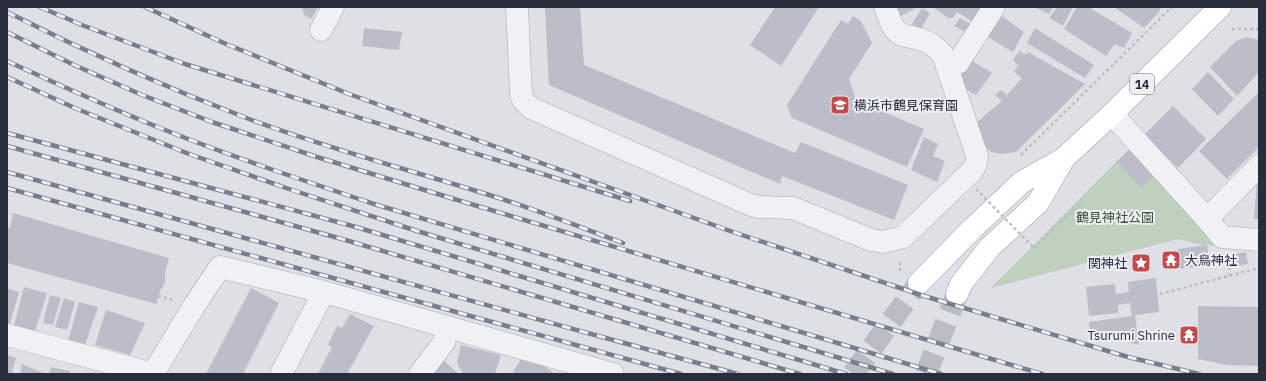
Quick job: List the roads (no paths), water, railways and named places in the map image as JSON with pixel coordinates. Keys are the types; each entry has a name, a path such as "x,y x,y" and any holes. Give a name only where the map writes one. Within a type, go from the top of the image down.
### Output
{"main road":[{"name":"14","path":"912,275 973,228 1022,182 1063,159 1112,114 1220,7"},
{"name":"14","path":"957,294 961,284 990,247 1038,203 1063,159"}],"street":[{"path":"321,30 333,7"},
{"path":"517,7 521,94 523,100 531,108 752,205 759,207 793,208 871,240 883,242 902,237 972,171 977,162 977,156 943,55 938,49 924,40 904,36 895,29 885,7"},
{"path":"947,67 958,63 994,7"},
{"path":"1112,114 1222,237 1259,240"},
{"path":"1207,219 1259,166"},
{"path":"7,335 153,374 194,306 220,267 324,292 598,372"},
{"path":"281,374 324,292"},
{"path":"420,374 444,342 448,328"}],"tunnel":[{"path":"853,374 919,283"},
{"path":"926,374 957,294"}],"railway":[{"path":"40,7 82,25 185,64 630,201"},
{"path":"145,7 226,44 349,94 733,232 924,296 1128,357 1199,374"},
{"path":"7,12 127,69 249,119 346,152 508,201 623,243"},
{"path":"7,32 72,64 142,95 212,122 317,157 1042,374"},
{"path":"7,61 160,128 293,177 374,204 941,374"},
{"path":"7,77 77,109 189,154 289,189 417,231 893,374"},
{"path":"7,133 356,227 846,374"},
{"path":"7,146 342,239 800,374"},
{"path":"7,172 738,374"},
{"path":"7,188 681,374"}],"place":[{"name":"横浜市鶴見保育園","path":"840,105"},
{"name":"大鳥神社","path":"1171,260"},
{"name":"関神社","path":"1141,263"},
{"name":"Tsurumi Shrine","path":"1189,335"}],"park label":[{"name":"鶴見神社公園","path":"1115,217"}]}
